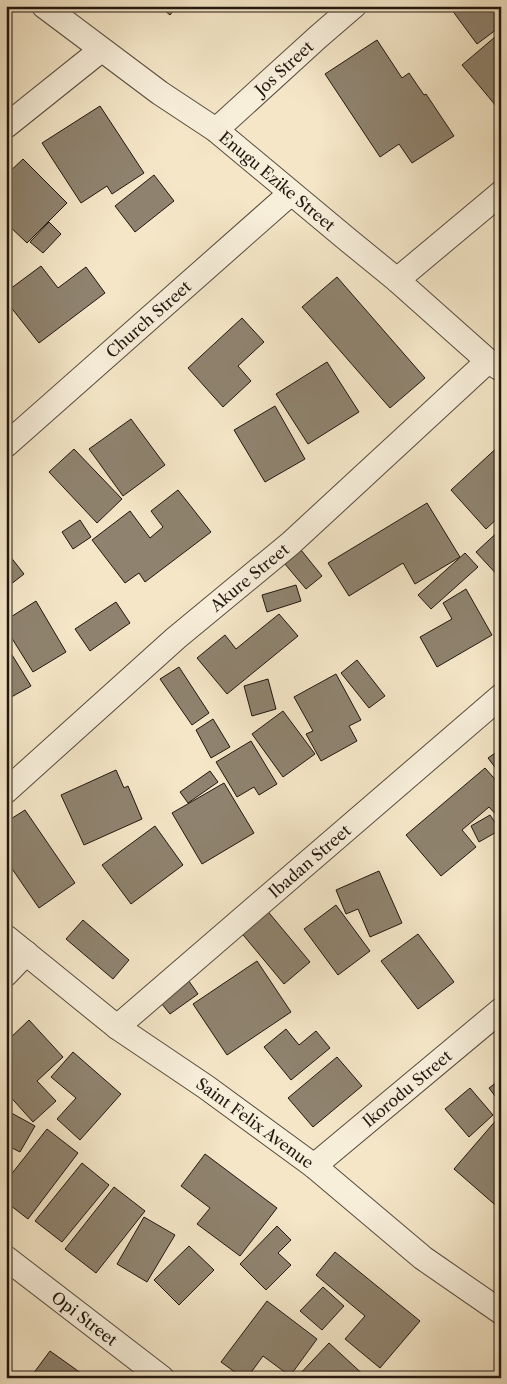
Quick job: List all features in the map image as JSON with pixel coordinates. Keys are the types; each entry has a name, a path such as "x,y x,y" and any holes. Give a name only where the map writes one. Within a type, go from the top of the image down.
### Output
{"street":[{"name":"Enugu Ezike Street","path":"44,6 101,50 216,130 397,280 494,365"},
{"name":"Jos Street","path":"216,130 354,6"},
{"path":"6,126 101,50"},
{"path":"397,280 501,193"},
{"name":"Church Street","path":"6,445 291,194"},
{"name":"Akure Street","path":"6,791 176,638 291,543 494,365"},
{"name":"Ibadan Street","path":"117,1027 501,696"},
{"name":"Saint Felix Avenue","path":"6,937 117,1027 206,1087 314,1166 423,1258 501,1312"},
{"path":"6,974 26,953"},
{"name":"Ikorodu Street","path":"314,1166 501,1010"},
{"name":"Opi Street","path":"6,1258 162,1378"}],"building":[{"path":"159,6 177,6 170,15"},
{"path":"449,6 501,6 501,26 477,44"},
{"path":"495,37 501,44 501,112 462,65"},
{"path":"377,40 402,78 409,73 424,95 426,94 454,136 412,163 399,144 380,157 325,74"},
{"path":"100,106 144,173 112,194 107,186 81,203 42,143"},
{"path":"23,159 67,203 27,243 6,223 6,175"},
{"path":"154,175 174,201 135,232 115,206"},
{"path":"49,222 61,234 43,253 30,242"},
{"path":"501,259 501,272 495,264"},
{"path":"41,266 58,288 86,267 105,293 39,343 6,301 6,292"},
{"path":"337,277 425,378 390,408 302,307"},
{"path":"242,318 264,342 238,366 251,381 223,407 188,368"},
{"path":"327,362 359,412 308,444 276,394"},
{"path":"275,406 305,459 265,482 234,430"},
{"path":"131,419 165,465 123,496 89,449"},
{"path":"501,444 501,515 486,529 451,490"},
{"path":"74,449 122,499 97,523 49,472"},
{"path":"178,490 211,532 145,582 139,573 125,583 92,540 130,511 150,538 163,527 151,511"},
{"path":"427,503 460,557 415,584 403,563 349,596 328,563"},
{"path":"80,520 91,537 73,549 62,532"},
{"path":"501,529 501,579 476,552"},
{"path":"301,550 322,576 306,589 285,564"},
{"path":"6,551 24,574 6,588"},
{"path":"465,553 478,567 431,609 418,595"},
{"path":"296,585 301,601 267,612 262,595"},
{"path":"466,589 492,635 437,667 420,637 452,619 443,603"},
{"path":"36,601 66,652 33,672 6,629 6,620"},
{"path":"116,602 130,623 90,651 75,629"},
{"path":"279,614 298,636 227,694 197,658 225,635 236,649"},
{"path":"6,645 31,686 6,700"},
{"path":"357,660 385,696 369,708 341,673"},
{"path":"179,667 209,713 192,725 160,679"},
{"path":"336,674 361,720 349,726 357,741 321,761 306,734 313,731 294,697"},
{"path":"268,679 276,709 252,716 244,686"},
{"path":"283,711 315,754 283,777 252,734"},
{"path":"213,719 230,747 211,758 196,730"},
{"path":"251,741 277,784 259,795 254,787 237,797 216,762"},
{"path":"501,749 501,774 500,774 488,758"},
{"path":"485,768 501,786 501,820 489,807 462,830 476,847 441,876 406,835"},
{"path":"116,770 124,788 128,786 142,819 84,845 61,795"},
{"path":"210,771 218,782 188,803 180,792"},
{"path":"224,783 254,833 202,864 172,813"},
{"path":"25,810 75,883 39,908 6,860 6,822"},
{"path":"490,815 500,830 479,842 471,826"},
{"path":"155,826 183,865 131,904 102,865"},
{"path":"379,871 402,923 370,937 358,909 346,914 336,890"},
{"path":"336,905 370,951 338,975 304,929"},
{"path":"265,908 310,962 284,984 239,930"},
{"path":"83,920 129,960 113,979 66,939"},
{"path":"418,934 454,982 418,1009 381,961"},
{"path":"257,961 291,1012 227,1055 193,1004"},
{"path":"186,977 198,994 170,1014 157,998"},
{"path":"29,1020 63,1057 37,1081 56,1101 33,1122 6,1092 6,1042"},
{"path":"286,1029 299,1045 316,1031 330,1048 291,1080 264,1047"},
{"path":"73,1052 121,1094 80,1140 57,1119 76,1098 51,1077"},
{"path":"337,1057 362,1086 313,1127 288,1098"},
{"path":"501,1079 501,1104 489,1088"},
{"path":"470,1088 493,1115 469,1137 445,1109"},
{"path":"6,1110 35,1126 20,1152 6,1145"},
{"path":"498,1118 501,1121 501,1210 454,1169"},
{"path":"47,1129 78,1153 28,1219 6,1202 6,1181"},
{"path":"205,1154 277,1208 240,1256 197,1224 210,1208 181,1186"},
{"path":"82,1163 109,1185 62,1242 35,1221"},
{"path":"114,1187 145,1211 96,1273 65,1249"},
{"path":"144,1217 175,1235 147,1282 117,1264"},
{"path":"277,1226 291,1240 278,1253 291,1265 266,1290 240,1264"},
{"path":"189,1246 214,1270 179,1305 154,1280"},
{"path":"335,1252 420,1321 380,1368 345,1339 365,1316 316,1275"},
{"path":"323,1287 344,1306 322,1330 300,1311"},
{"path":"267,1301 317,1339 290,1376 263,1356 247,1378 243,1378 221,1362"},
{"path":"329,1343 367,1378 296,1378"},
{"path":"50,1351 88,1378 30,1378"}]}
